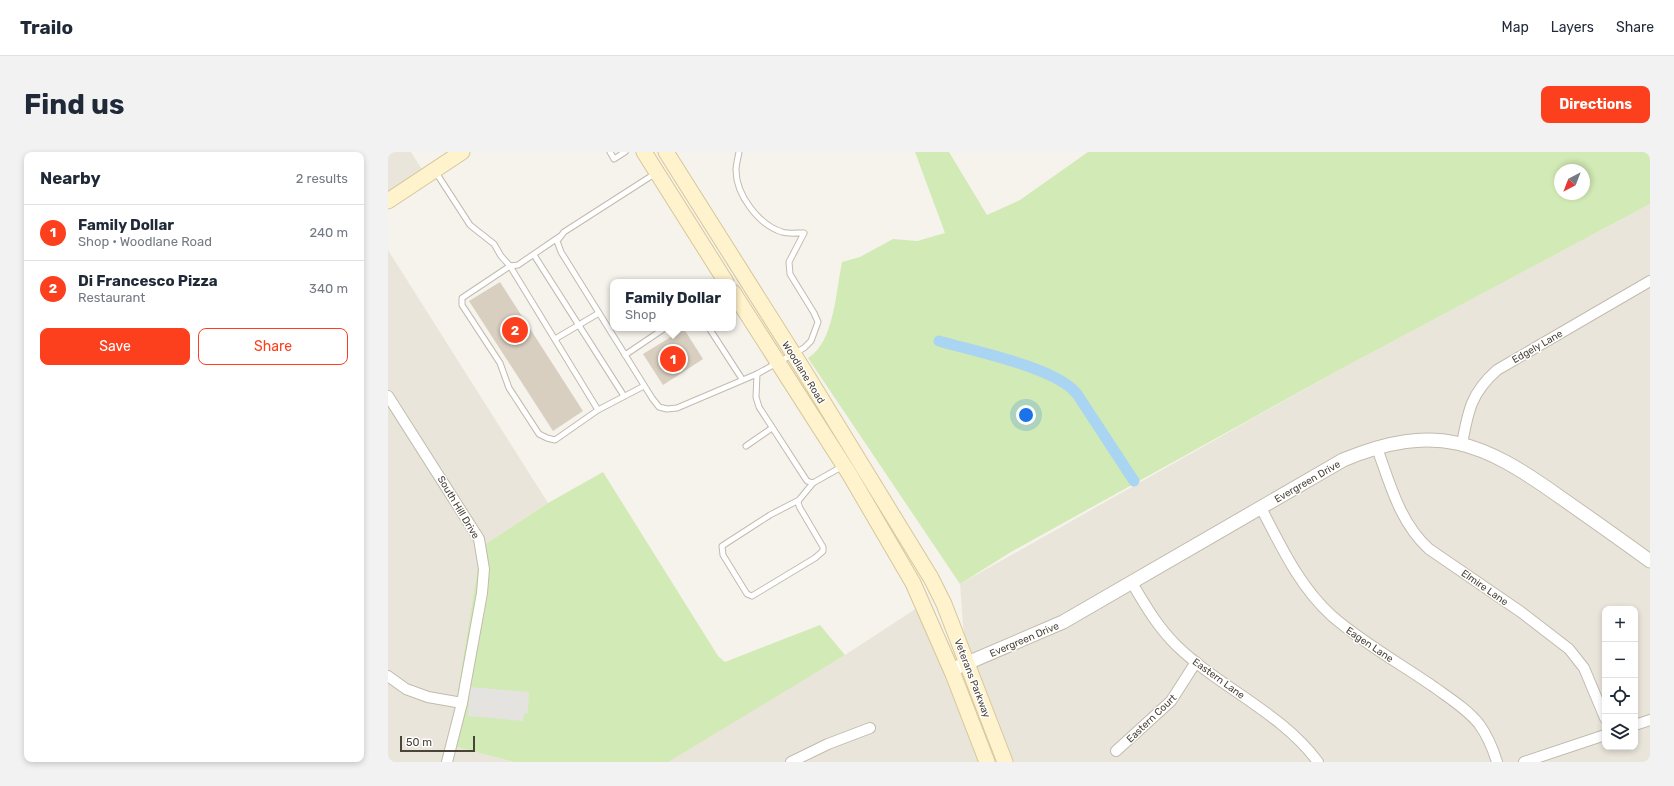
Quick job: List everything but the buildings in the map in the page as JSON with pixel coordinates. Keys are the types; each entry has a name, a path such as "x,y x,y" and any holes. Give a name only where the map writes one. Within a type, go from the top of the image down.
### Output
{"main road":[{"path":"388,201 462,152"},
{"path":"644,152 724,279"},
{"name":"Woodlane Road","path":"667,153 902,528 939,595"},
{"name":"Woodlane Road","path":"736,297 843,465 897,554 923,604"},
{"name":"Veterans Parkway","path":"939,595 1005,762"},
{"name":"Veterans Parkway","path":"923,604 987,762"}],"street":[{"name":"Edgely Lane","path":"1462,444 1472,400 1486,379 1497,370 1650,280"},
{"name":"South Hill Drive","path":"388,396 479,539 484,569 482,592 462,703 447,762"},
{"name":"Evergreen Drive","path":"951,670 1063,622 1343,460 1377,448 1411,441 1429,440 1462,444 1482,450 1516,467 1650,560"},
{"name":"Elmire Lane","path":"1377,448 1396,499 1409,527 1418,539 1430,550 1521,612 1569,649 1584,668 1603,714"},
{"name":"Eagen Lane","path":"1261,508 1287,558 1316,600 1345,626 1446,695 1469,714 1478,723 1486,736 1497,762"},
{"name":"Eastern Lane","path":"1132,582 1148,612 1175,644 1196,662 1278,721 1302,743 1318,762"},
{"name":"Eastern Court","path":"1116,752 1171,701 1196,662"},
{"path":"388,676 406,689 428,697 462,703"},
{"path":"1638,724 1650,720"},
{"path":"791,762 828,744 870,728"},
{"path":"1524,762 1602,736"}],"lane":[{"path":"610,152 614,159 625,152"},
{"path":"562,236 557,241 561,252 624,355 644,386 660,407 668,409 684,405 742,379 758,374 804,348 811,341 818,322 790,274 790,262 804,233 783,232 775,229 764,223 753,212 744,198 736,170 739,152"},
{"path":"435,170 470,226 494,244 501,256 510,266 598,410"},
{"path":"644,386 598,410 555,440 547,438 539,434 509,388 500,363 462,305 462,298 510,266 518,265 534,255 657,173"},
{"path":"534,255 624,396"},
{"path":"555,339 599,313"},
{"path":"624,355 660,331"},
{"path":"711,331 742,379"},
{"path":"758,374 756,397 758,406 808,481 813,483"},
{"path":"746,446 772,428"},
{"path":"799,500 798,503 823,547 823,551 815,558 752,596 747,594 723,555 722,546 770,515 799,500 813,483 843,465"}],"shaded area":[{"path":"388,152 411,152 426,176 388,201"},
{"path":"1650,204 1650,762 1004,762 966,663 960,584 1339,370"},
{"path":"388,250 548,503 481,547 449,745 514,762 388,762"},
{"path":"923,604 986,762 666,762 845,655"},
{"path":"470,687 529,692 528,713 524,713 523,721 468,716"}],"green space":[{"path":"915,152 949,152 987,215 1020,200 1088,152 1650,152 1650,204 1339,370 1011,552 960,584 808,358 817,351 829,329 842,262 860,257 893,239 917,241 945,233"},
{"path":"603,472 718,656 725,662 820,625 845,655 668,762 514,762 449,745 481,547 548,503"}],"waterway":[{"path":"939,341 1013,361 1033,368 1066,384 1077,394 1134,481"}],"place":[{"name":"Di Francesco Pizza","path":"515,330"},
{"name":"Family Dollar","path":"673,359"}]}
